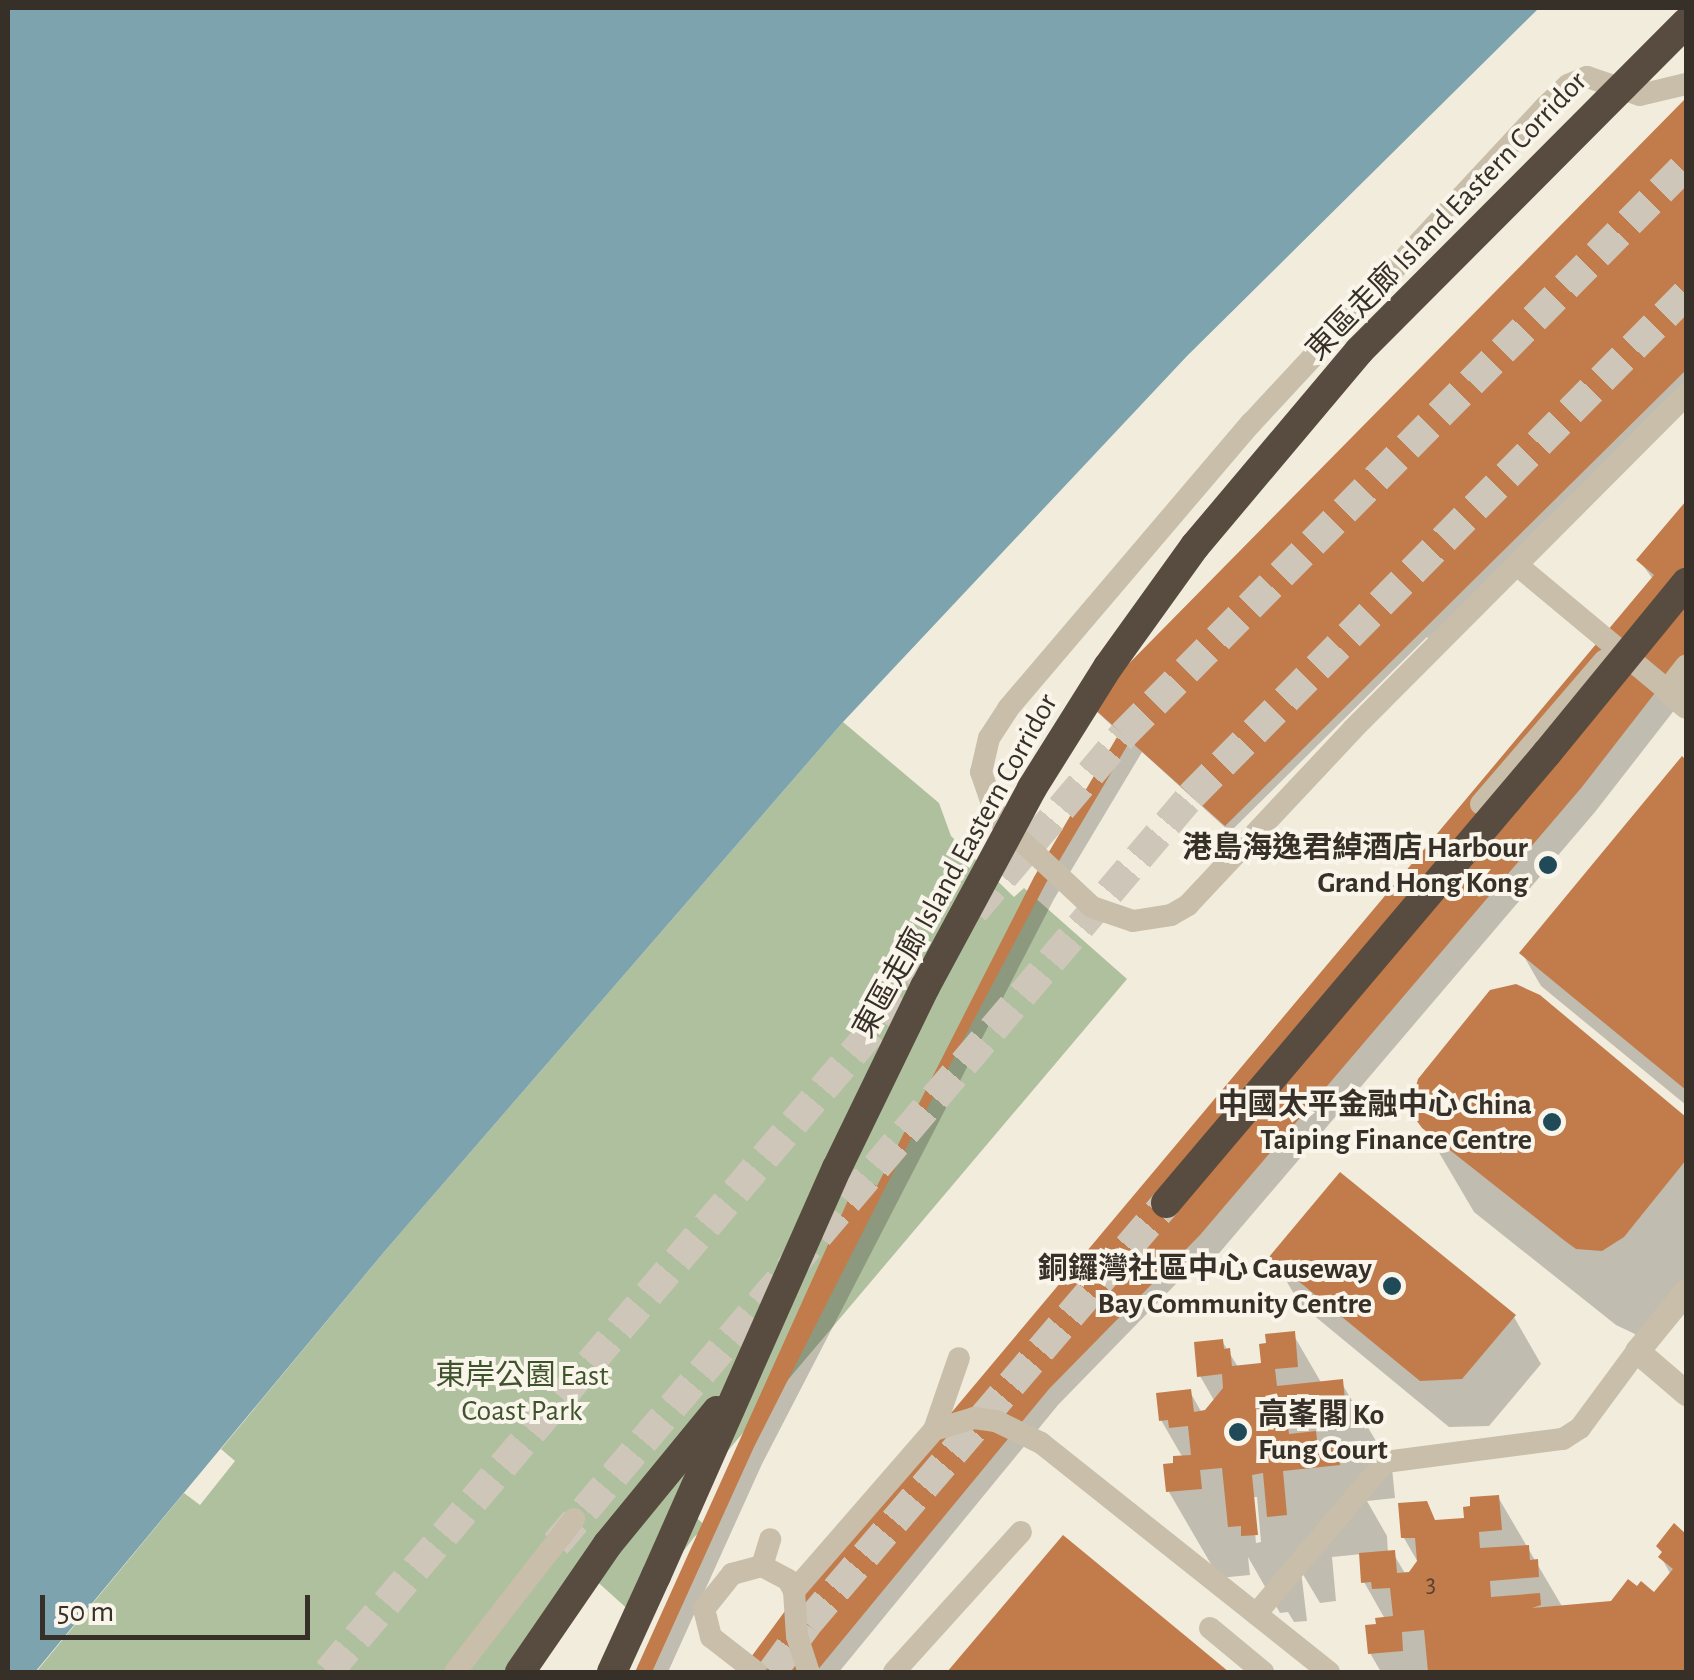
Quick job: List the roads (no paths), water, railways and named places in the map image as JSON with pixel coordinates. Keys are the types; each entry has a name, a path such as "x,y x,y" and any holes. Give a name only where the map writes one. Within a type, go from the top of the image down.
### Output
{"highway":[{"name":"東區走廊 Island Eastern Corridor","path":"612,1672 740,1384 925,987 1032,788 1108,667 1195,546 1359,352 1686,23"},
{"path":"1166,1204 1686,583"},
{"path":"520,1672 608,1544 740,1384"}],"street":[{"path":"1686,1292 1637,1351 1686,1393"}],"lane":[{"path":"1686,84 1640,95 1587,77 1568,85 1264,408 998,722 981,772 988,802 1011,835 1092,907 1133,920 1170,915 1204,892 1353,730 1686,395"},
{"path":"1517,565 1677,698 1686,666"},
{"path":"1481,804 1616,647"},
{"path":"1256,1614 1385,1462 1563,1439 1580,1428 1637,1351"},
{"path":"794,1591 934,1430 959,1358"},
{"path":"934,1430 974,1418 996,1421 1040,1443 1329,1672"},
{"path":"454,1672 574,1519"},
{"path":"894,1672 1021,1532"},
{"path":"762,1566 770,1539"},
{"path":"756,1672 711,1637 704,1609 732,1574 762,1566 788,1580 794,1591 797,1636 809,1672"},
{"path":"1210,1628 1263,1672"}],"water":[{"path":"8,8 1539,8 1187,356 843,722 384,1252 35,1672 8,1672"}],"tunnel":[{"path":"974,911 1123,735 1686,165"},
{"path":"556,1544 1191,796 1686,294"},
{"path":"328,1672 934,958"},
{"path":"772,1672 807,1624 1166,1203"}],"place":[{"name":"港島海逸君綽酒店 Harbour Grand Hong Kong","path":"1548,865"},
{"name":"中國太平金融中心 China Taiping Finance Centre","path":"1552,1122"},
{"name":"銅鑼灣社區中心 Causeway Bay Community Centre","path":"1392,1286"},
{"name":"高峯閣 Ko Fung Court","path":"1238,1432"}],"park label":[{"name":"東岸公園 East Coast Park","path":"522,1393"}]}
